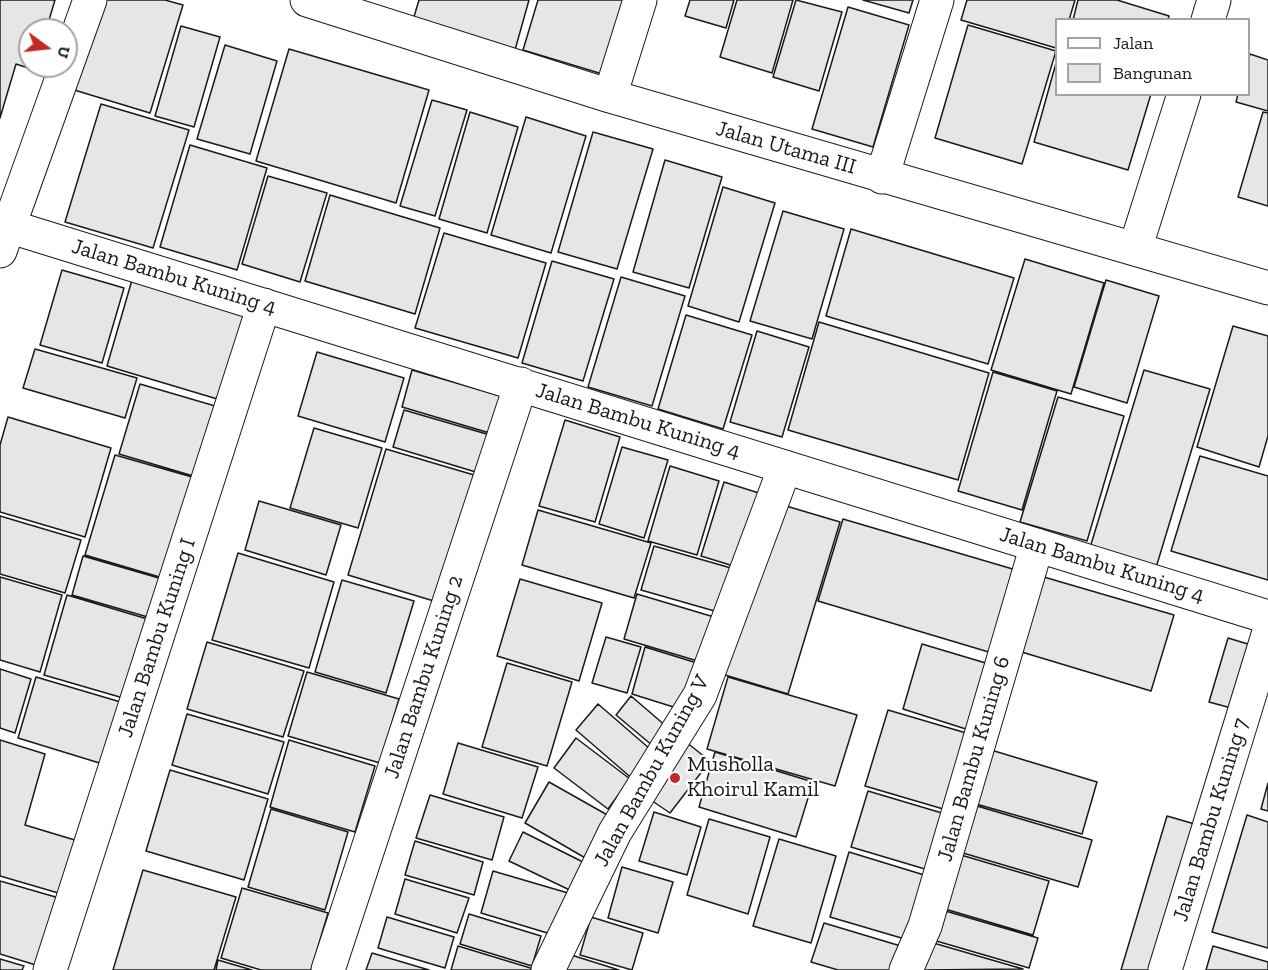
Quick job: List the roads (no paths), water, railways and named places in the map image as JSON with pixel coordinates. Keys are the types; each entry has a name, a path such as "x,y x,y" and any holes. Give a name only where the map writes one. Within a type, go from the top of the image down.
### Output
{"street":[{"path":"4,238 90,0"},
{"name":"Jalan Utama III","path":"307,0 366,9 610,96 1268,288"},
{"path":"610,96 640,0"},
{"path":"882,177 937,0"},
{"path":"1209,18 1214,0"},
{"path":"1135,249 1183,96"},
{"name":"Jalan Bambu Kuning 4","path":"4,238 264,305 1268,617"},
{"name":"Jalan Bambu Kuning I","path":"50,970 264,305"},
{"name":"Jalan Bambu Kuning 2","path":"328,970 521,384"},
{"name":"Jalan Bambu Kuning V","path":"548,970 615,832 700,695 785,467"},
{"name":"Jalan Bambu Kuning 6","path":"906,970 926,926 1037,545"},
{"name":"Jalan Bambu Kuning 7","path":"1165,970 1268,635"}],"place":[{"name":"Musholla Khoirul Kamil","path":"675,778"}]}
